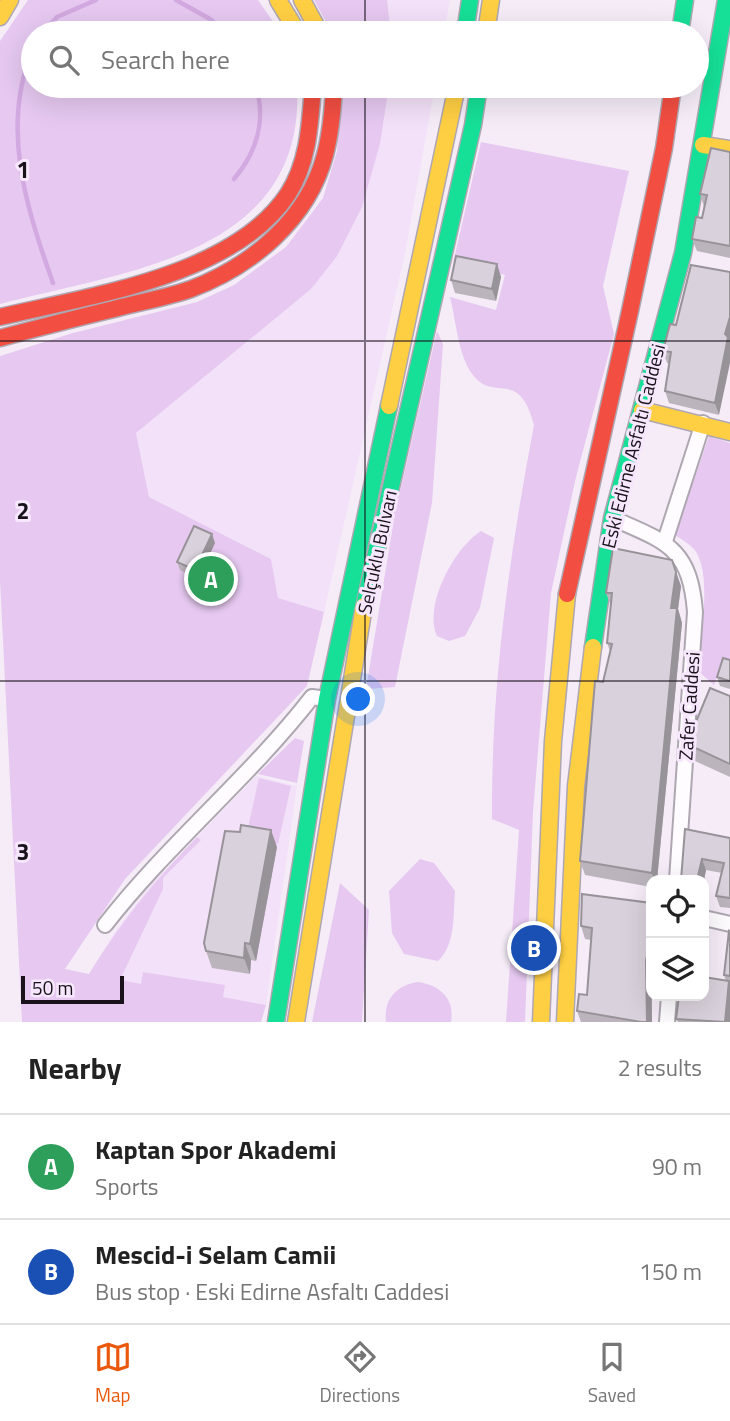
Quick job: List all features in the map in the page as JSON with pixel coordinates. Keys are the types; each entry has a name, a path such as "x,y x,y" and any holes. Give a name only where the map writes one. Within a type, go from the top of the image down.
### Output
{"main road":[{"path":"0,17 10,0"},
{"path":"278,0 291,21"},
{"path":"302,0 313,21"},
{"path":"467,21 470,0"},
{"path":"488,21 491,0"},
{"path":"682,21 685,0"},
{"name":"Eski Edirne Asfaltı Caddesi","path":"565,1022 578,895 576,786 587,683 612,518 683,253 726,0"},
{"path":"0,317 179,270 223,253 243,240 276,208 300,170 312,128 313,98"},
{"path":"0,338 190,289 224,274 259,253 278,237 312,192 330,143 333,98"},
{"name":"Selçuklu Bulvarı","path":"276,1022 327,699 454,98"},
{"name":"Selçuklu Bulvarı","path":"296,1022 364,607 477,98"},
{"name":"Eski Edirne Asfaltı Caddesi","path":"541,1022 553,741 568,579 630,311 671,98"},
{"path":"703,145 730,149"},
{"path":"642,410 704,423 730,432"}],"street":[{"path":"665,541 704,423"},
{"name":"Zafer Caddesi","path":"612,518 665,541 680,558 693,581 695,612 687,829 678,875"},
{"path":"105,925 139,881 289,727 312,697 327,699"},
{"path":"709,919 730,923"},
{"path":"667,1022 669,1001"}],"shaded area":[{"path":"28,0 258,0 273,21 21,21 21,98 296,98 292,143 272,187 240,221 199,246 151,265 100,280 0,304 0,41"},
{"path":"314,0 387,0 390,21 325,21"},
{"path":"387,0 450,0 446,21 390,21"},
{"path":"341,98 387,98 380,144 362,207 337,256 311,289 136,433 149,497 271,559 278,598 324,612 307,686 125,879 65,969 89,974 139,902 197,837 201,840 163,878 163,889 120,980 141,984 143,972 225,985 223,997 266,1005 261,1022 22,1022 0,580 0,356 73,333 197,302 234,285 286,247 323,198 337,151"},
{"path":"387,98 433,98 405,253 324,612 278,598 271,559 149,497 136,433 311,289 362,207 380,144"},
{"path":"481,142 629,171 603,286 614,334 576,477 551,593 533,812 525,1022 506,1022 519,830 492,819 492,769 503,621 534,425 528,407 514,391 481,383 473,375 461,348 450,297 496,310 505,275 453,263"},
{"path":"437,331 443,344 432,503 395,687 366,689 395,513"},
{"path":"709,436 730,443 730,664 723,662 714,685 697,670 703,625 703,572 693,548 675,535"},
{"path":"481,531 494,538 480,608 465,636 449,641 437,636 434,624 438,594 461,550"},
{"path":"295,738 304,741 297,783 258,774"},
{"path":"256,776 297,786 266,1005 223,997 224,985 144,972 141,985 89,974 117,929 152,884"},
{"path":"259,778 291,786 278,844 246,837"},
{"path":"420,859 434,863 455,891 451,938 438,961 404,954 392,933 389,891"},
{"path":"340,883 369,910 362,1022 312,1022"},
{"path":"418,982 433,986 444,995 451,1006 451,1022 386,1022 387,1006 393,994 404,986"}],"building":[{"path":"711,148 730,152 730,246 692,239 696,217 702,218 707,195 700,194"},
{"path":"456,256 497,264 492,289 451,280"},
{"path":"691,265 730,272 730,317 725,334 728,337 715,403 665,391 671,352 663,351 670,324 676,325"},
{"path":"194,526 212,534 195,570 177,562"},
{"path":"613,548 672,560 676,572 671,608 677,608 652,873 580,861 595,681 603,682 612,644 607,643 612,593 606,593"},
{"path":"723,658 730,660 730,681 717,677"},
{"path":"710,688 730,696 730,764 689,745 690,736"},
{"path":"241,825 271,830 250,944 245,943 244,958 206,951 204,943 225,831 240,832"},
{"path":"685,829 730,838 730,898 716,896 724,863 702,859 698,875 681,875"},
{"path":"582,894 646,902 647,1022 577,1011 579,994 587,995 592,928 581,926"},
{"path":"730,932 730,976 724,975"},
{"path":"709,978 729,981 725,1022 676,1019 678,1001 709,1001"}],"waterway":[{"path":"54,21 96,0"},
{"path":"176,0 212,21"},
{"path":"21,90 18,107 20,166 34,225 53,283"},
{"path":"234,179 254,147 259,123 259,98"}],"traffic: fast":[{"path":"467,21 470,0"},
{"path":"682,21 685,0"},
{"path":"593,647 612,518 683,253 726,0"},
{"path":"364,606 477,98"},
{"path":"276,1022 327,699 389,406"}],"traffic: slow":[{"path":"0,17 10,0"},
{"path":"278,0 291,21"},
{"path":"302,0 313,21"},
{"path":"488,21 491,0"},
{"path":"389,406 454,98"},
{"path":"703,145 730,149"},
{"path":"642,410 730,432"},
{"path":"541,1022 553,741 567,594"},
{"path":"296,1022 364,606"},
{"path":"565,1022 576,786 593,647"}],"traffic: jam":[{"path":"0,317 157,278 197,263 233,245 264,222 288,194 295,181 307,142 312,98"},
{"path":"0,338 182,292 214,279 256,253 291,219 317,178 329,138 333,98"},
{"path":"567,594 630,311 664,148 671,98"}],"place":[{"name":"Kaptan Spor Akademi","path":"211,579"},
{"name":"Mescid-i Selam Camii","path":"534,948"}]}
